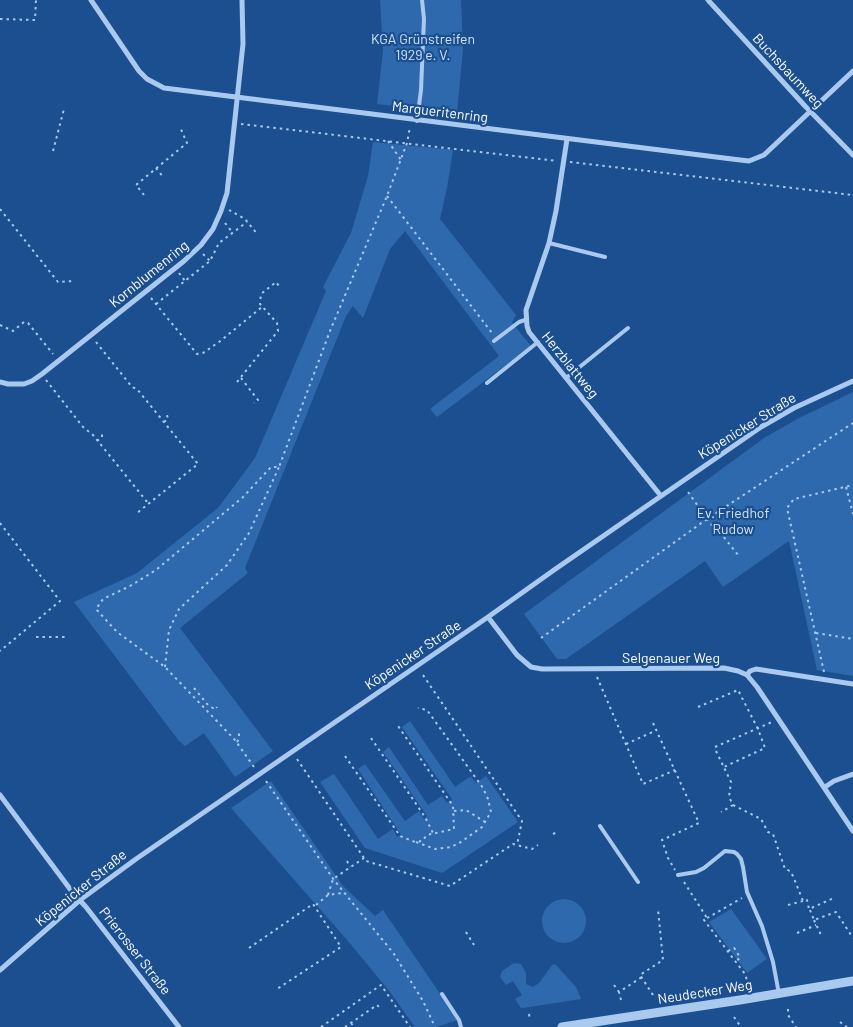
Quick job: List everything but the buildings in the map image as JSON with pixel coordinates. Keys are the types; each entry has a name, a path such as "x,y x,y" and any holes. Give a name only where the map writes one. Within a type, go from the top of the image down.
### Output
{"street":[{"name":"Margueritenring","path":"91,0 139,71 156,85 174,90 749,161 764,155 853,71"},
{"name":"Kornblumenring","path":"0,382 24,384 42,374 184,261 213,229 227,193 244,44 242,0"},
{"name":"Buchsbaumweg","path":"708,0 853,155"},
{"path":"525,320 526,310 549,243 567,139"},
{"name":"Herzblattweg","path":"525,320 529,332 661,496"},
{"name":"Köpenicker Straße","path":"0,970 80,900 271,765 762,427 794,408 853,381"},
{"name":"Selgenauer Weg","path":"488,617 517,655 531,667 542,669 724,668 738,670 746,675"},
{"path":"853,684 764,669 756,669 746,675 757,687 853,830"},
{"path":"824,787 853,774"},
{"name":"Prierosser Straße","path":"0,795 73,893 179,1027"},
{"name":"Neudecker Weg","path":"562,1027 599,1024 853,981"}],"lane":[{"path":"414,120 421,90 424,19 422,0"},
{"path":"549,243 605,257"},
{"path":"495,340 519,322 525,320"},
{"path":"566,378 628,328"},
{"path":"487,383 538,342"},
{"path":"600,826 638,882"},
{"path":"678,875 689,874 704,868 725,851 734,852 741,859 748,896 762,926 773,962 779,994"},
{"path":"442,994 459,1020 461,1027"}],"path":[{"path":"0,19 35,20 36,0"},
{"path":"53,151 64,109"},
{"path":"165,667 169,630 179,609 227,565 249,533 278,467 330,331 387,196 414,120"},
{"path":"242,124 557,161"},
{"path":"144,195 136,185 188,143 180,127"},
{"path":"388,140 401,160"},
{"path":"569,162 853,195"},
{"path":"156,168 164,178"},
{"path":"387,196 495,340"},
{"path":"0,209 58,282 74,280"},
{"path":"228,210 247,222 258,235"},
{"path":"224,222 233,233"},
{"path":"156,304 210,262 219,243 247,222"},
{"path":"202,253 210,262"},
{"path":"179,273 185,281"},
{"path":"237,382 278,331 277,323 260,304 261,294 276,282 279,286"},
{"path":"150,296 197,354 203,353 219,342 262,307"},
{"path":"0,325 13,331 24,322 28,323 55,356"},
{"path":"95,340 132,387 137,389 198,464 137,513"},
{"path":"241,378 258,400 254,403"},
{"path":"46,380 148,504"},
{"path":"164,422 168,420 167,415"},
{"path":"541,638 707,519 853,423"},
{"path":"97,440 102,437 102,434"},
{"path":"254,766 237,742 165,667 117,632 96,609 103,599 130,586 156,570 243,497 271,466 278,467"},
{"path":"825,674 787,508 794,499 853,485"},
{"path":"846,487 853,514"},
{"path":"688,492 718,534 723,536 738,555"},
{"path":"0,523 60,601 0,651"},
{"path":"816,633 853,639"},
{"path":"36,637 65,637"},
{"path":"424,675 522,821 518,845"},
{"path":"597,678 643,784 675,770"},
{"path":"182,691 185,688"},
{"path":"194,688 208,705 213,708 216,706 217,708"},
{"path":"698,707 738,690 758,729 766,748 724,767"},
{"path":"204,708 208,705"},
{"path":"345,756 400,836 435,849 451,847 470,836 486,822 492,812 488,799 483,788 427,710 418,708"},
{"path":"715,748 778,718"},
{"path":"396,722 454,810 454,829 427,835 422,841 415,842"},
{"path":"653,723 699,823 662,840 668,858 707,918"},
{"path":"626,744 657,730"},
{"path":"237,742 239,739 238,731"},
{"path":"371,738 425,817 433,833"},
{"path":"716,751 731,782 728,797 733,805 761,819 768,832 773,834 785,869 794,876 803,901"},
{"path":"298,759 366,861 450,886 514,844 532,849 538,844"},
{"path":"266,781 333,879 394,954 423,1001 435,1027"},
{"path":"721,812 733,805"},
{"path":"454,810 466,810 486,822"},
{"path":"553,834 557,832"},
{"path":"316,906 328,895 333,879 364,858"},
{"path":"347,862 350,867"},
{"path":"318,866 322,863"},
{"path":"328,895 344,892"},
{"path":"747,980 736,961 704,920 731,903 748,896"},
{"path":"810,909 834,898"},
{"path":"788,905 807,900 822,935"},
{"path":"249,948 313,904 341,947 277,989"},
{"path":"653,995 640,975 663,960 658,909"},
{"path":"814,920 836,912 853,938"},
{"path":"797,933 816,924"},
{"path":"466,932 474,945"},
{"path":"728,952 734,948 736,950 740,958 736,961"},
{"path":"619,992 642,977"},
{"path":"321,1027 381,985 410,1027"},
{"path":"614,985 619,992 621,1000"},
{"path":"345,1027 377,1004 381,1009"},
{"path":"788,1009 788,1014 796,1027"},
{"path":"529,1014 530,1019"},
{"path":"734,1017 741,1027"},
{"path":"840,1022 847,1027"},
{"path":"352,1023 354,1027"}],"green space":[{"name":"KGA Grünstreifen 1929 e. V.","path":"380,0 461,0 463,49 457,113 377,104 383,51"},
{"path":"373,142 453,150 440,219 516,315 512,323 531,346 437,417 430,409 499,356 405,231 390,249 363,318 353,306 346,316 245,568 248,573 180,628 273,751 235,777 204,733 185,746 179,741 74,602 137,573 218,508 255,458 326,291 323,287 351,233 368,176"},
{"name":"Ev. Friedhof Rudow","path":"853,392 853,676 817,670 789,541 723,587 705,561 566,659 557,659 524,614 764,438 797,419"},
{"path":"410,721 455,787 468,778 471,777 476,783 486,776 518,822 442,873 365,848 320,782 334,774 378,839 393,829 397,837 401,835 358,769 365,764 405,821 419,811 424,819 427,816 383,752 389,747 428,805 442,796 447,803 452,799 402,727"},
{"path":"271,781 343,886 375,916 383,910 458,1020 436,1027 415,1027 390,992 348,941 231,808"},
{"path":"564,899 576,903 582,909 586,921 582,933 576,939 564,943 552,939 546,933 542,921 546,909 552,903"},
{"path":"731,909 767,959 747,973 709,922"},
{"path":"514,963 521,964 526,973 526,984 533,987 539,983 553,964 556,965 576,987 581,999 521,1008 515,999 522,995 513,981 506,985 500,977 502,971"}]}
